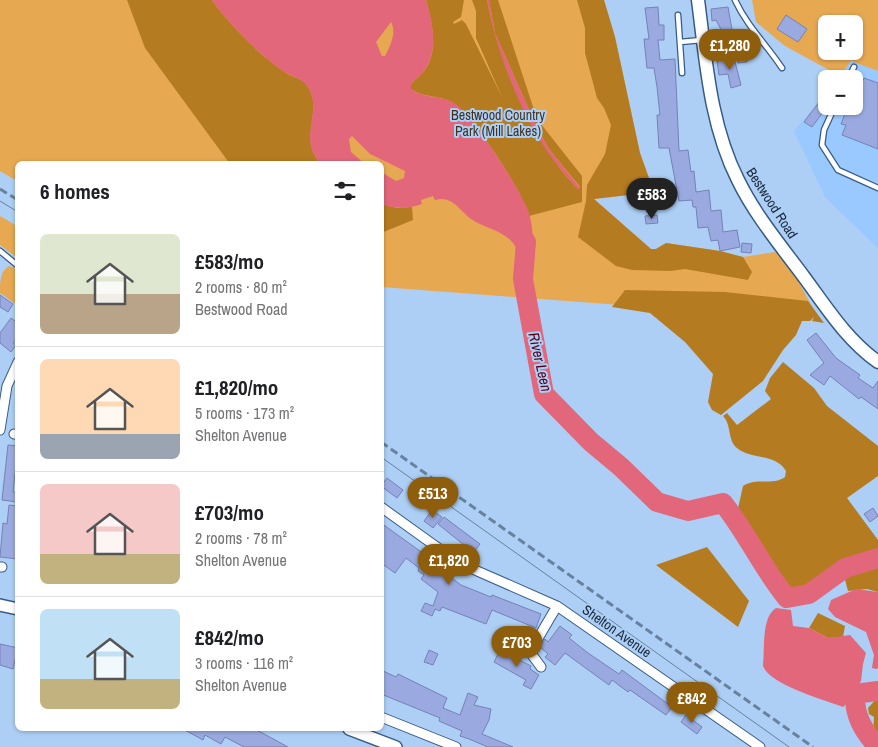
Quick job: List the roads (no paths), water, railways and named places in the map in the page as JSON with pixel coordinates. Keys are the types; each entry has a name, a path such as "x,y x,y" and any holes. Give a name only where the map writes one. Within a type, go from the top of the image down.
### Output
{"main road":[{"name":"Bestwood Road","path":"698,0 716,122 738,180 762,220 836,322 856,344 878,362"}],"street":[{"path":"0,430 7,386 15,369"},
{"name":"Shelton Avenue","path":"384,509 459,563 557,606 760,747"},
{"path":"0,605 15,609"},
{"path":"530,652 557,606"},
{"path":"508,642 530,652 541,667"},
{"path":"384,718 456,747"},
{"path":"354,731 396,747"}],"lane":[{"path":"736,0 744,20 765,42 782,68"},
{"path":"678,15 682,73"},
{"path":"680,42 703,40"},
{"path":"831,115 824,130 822,145 838,170 878,188"},
{"path":"0,252 15,263"}],"waterway":[{"name":"River Leen","path":"522,237 526,242 523,279 544,394 591,442 621,467 657,502 688,511 723,503 787,598 809,594 845,568 878,558"},
{"name":"River Leen","path":"878,691 855,694 856,709 860,722 878,747"}],"tram line":[{"path":"0,201 15,210"},
{"path":"384,459 789,747"}],"railway":[{"path":"0,189 15,198"},
{"path":"384,444 813,747"}],"park label":[{"name":"Bestwood Country Park (Mill Lakes)","path":"498,124"}]}
